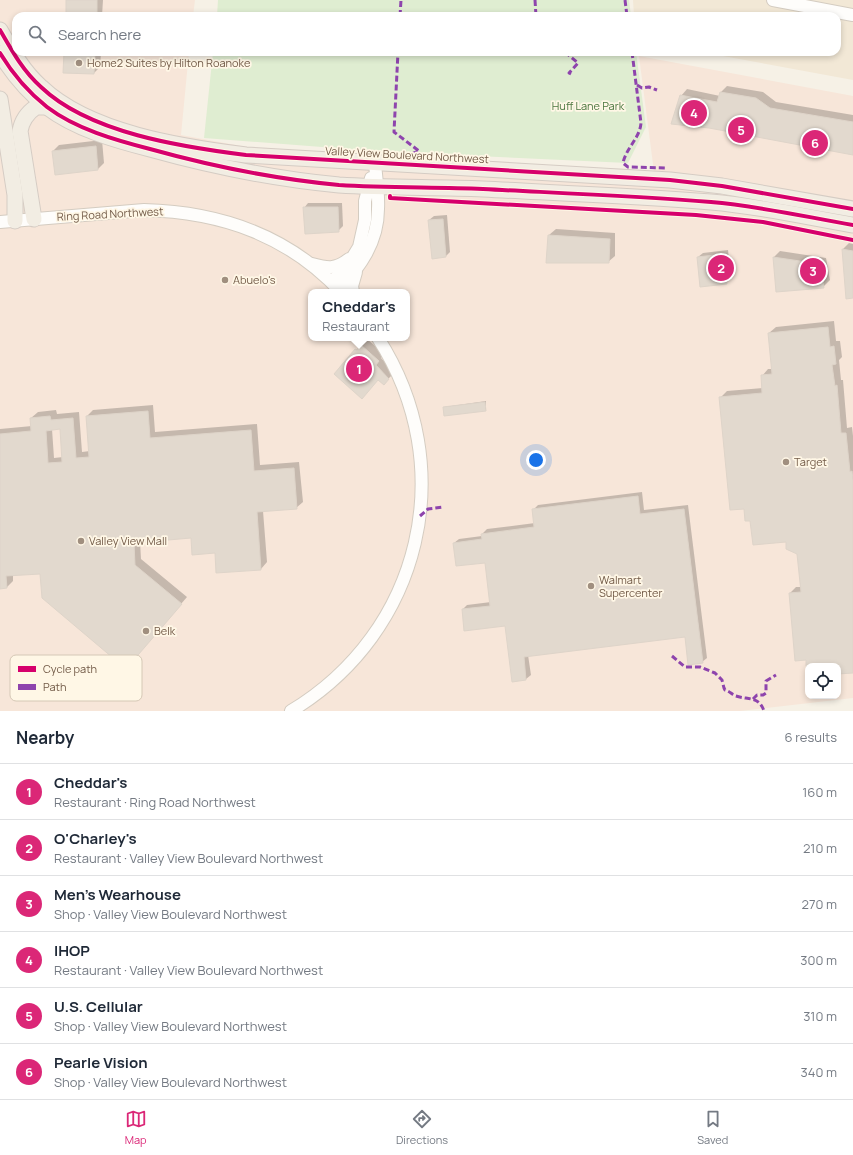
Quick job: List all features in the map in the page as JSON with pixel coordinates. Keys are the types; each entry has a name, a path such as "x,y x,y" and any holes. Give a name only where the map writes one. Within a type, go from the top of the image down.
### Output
{"main road":[{"name":"Valley View Boulevard Northwest","path":"0,30 12,51"},
{"path":"0,53 18,80 47,107 72,122 101,134 153,150 220,167 293,180 373,186 480,189 712,202 767,209 853,225"},
{"name":"Valley View Boulevard Northwest","path":"15,56 28,74 51,95 74,110 112,126 144,136 190,146 234,153 375,163 670,180 759,192 853,209"},
{"path":"0,99 15,195 7,221"},
{"path":"34,219 20,131 23,120 30,111 36,107 47,107"},
{"path":"153,150 227,159 233,156 234,153"},
{"path":"638,198 642,190 647,188 734,194 759,192"},
{"path":"767,209 775,206 786,205 853,218"}],"street":[{"path":"773,0 833,12"},
{"path":"841,14 853,16"},
{"path":"352,289 352,286 359,266 367,253 377,222 378,210 373,186 375,163"},
{"path":"337,288 356,251 362,235 365,201 373,186"},
{"name":"Ring Road Northwest","path":"7,221 144,210 167,210 190,213 251,229 267,236 297,254 337,288"},
{"path":"310,264 331,268 339,266 348,260 356,251"},
{"path":"337,288 359,266"},
{"path":"291,711 332,681 355,659 370,641 385,617 398,590 411,559 416,540 421,502 421,471 417,437 408,402 400,380 390,358 380,341"}],"shaded area":[{"path":"0,0 195,0 194,12 12,12 12,56 189,56 181,135 252,148 654,172 639,56 853,96 853,698 740,711 0,711"},
{"path":"633,0 853,0 853,80 723,56 841,56 841,12 634,12"}],"green space":[{"path":"218,0 629,0 630,12 217,12"},
{"name":"Huff Lane Park","path":"213,56 637,56 646,127 628,163 387,152 204,138"}],"building":[{"path":"66,0 97,0 97,12 66,12"},
{"name":"Home2 Suites by Hilton Roanoke","path":"64,56 95,56 94,74 63,73"},
{"path":"720,92 756,98 770,108 853,122 853,155 709,128 671,124 680,95 717,102"},
{"path":"96,146 98,170 55,175 52,151"},
{"path":"303,207 338,207 339,232 305,234"},
{"path":"443,219 446,257 432,259 428,220"},
{"path":"548,235 610,239 609,263 546,263"},
{"path":"842,249 853,251 853,298 846,299"},
{"path":"724,254 727,284 700,287 697,257"},
{"path":"773,257 820,264 824,288 776,292"},
{"path":"828,327 830,347 834,346 836,364 832,365 835,386 837,385 841,433 846,433 850,472 852,471 853,480 853,673 841,674 841,663 806,663 806,660 795,661 789,593 801,592 797,554 786,549 786,542 753,545 750,521 745,521 744,509 730,510 719,397 762,393 761,375 772,374 768,333"},
{"path":"361,345 379,361 376,365 389,379 384,385 378,380 362,399 334,374 355,349 357,350"},
{"path":"485,402 486,411 444,416 443,407"},
{"name":"Valley View Mall","path":"148,411 150,438 251,430 254,471 294,468 297,509 257,512 261,570 216,573 215,553 192,555 191,538 134,543 135,565 182,604 138,655 109,655 42,598 40,574 6,576 7,588 0,589 0,434 31,431 30,418 50,416 51,420 73,418 76,458 89,457 86,416","holes":["60,429 62,462 48,463 46,431"]},
{"name":"Walmart Supercenter","path":"638,496 640,514 684,509 703,663 688,665 685,637 524,657 526,680 512,682 505,626 464,631 462,609 490,606 485,563 456,566 453,543 482,539 481,534 534,527 532,509"}],"marked path":[{"path":"400,12 401,0"},
{"path":"535,0 536,12"},
{"path":"625,0 626,12"},
{"path":"394,157 403,157 419,151 394,132 398,56"},
{"path":"570,56 578,63 569,73 571,74"},
{"path":"633,56 641,123 638,133 623,163 628,167 667,168"},
{"path":"637,85 642,88 649,87 657,90"},
{"path":"420,516 428,509 444,507"},
{"path":"672,656 685,667 700,667 715,673 722,680 725,690 736,696 753,699 762,706 764,711"},
{"path":"753,699 757,695 763,695 766,693 766,681 776,675"}],"cycle path":[{"path":"0,30 12,50"},
{"path":"0,53 15,75 33,95 47,107 70,122 123,142 196,161 243,171 339,185 483,189 711,202 765,209 853,225"},
{"path":"16,56 35,81 61,103 84,116 110,127 166,142 246,155 670,180 722,186 853,209"},
{"path":"390,196 390,198 696,215 763,222 853,240"}],"place":[{"name":"Home2 Suites by Hilton Roanoke","path":"79,63"},
{"name":"IHOP","path":"694,113"},
{"name":"U.S. Cellular","path":"741,130"},
{"name":"Pearle Vision","path":"815,143"},
{"name":"O'Charley's","path":"721,268"},
{"name":"Men's Wearhouse","path":"813,271"},
{"name":"Abuelo's","path":"225,280"},
{"name":"Cheddar's","path":"359,369"},
{"name":"Target","path":"786,462"},
{"name":"Valley View Mall","path":"81,541"},
{"name":"Walmart Supercenter","path":"591,586"},
{"name":"Belk","path":"146,631"}]}
